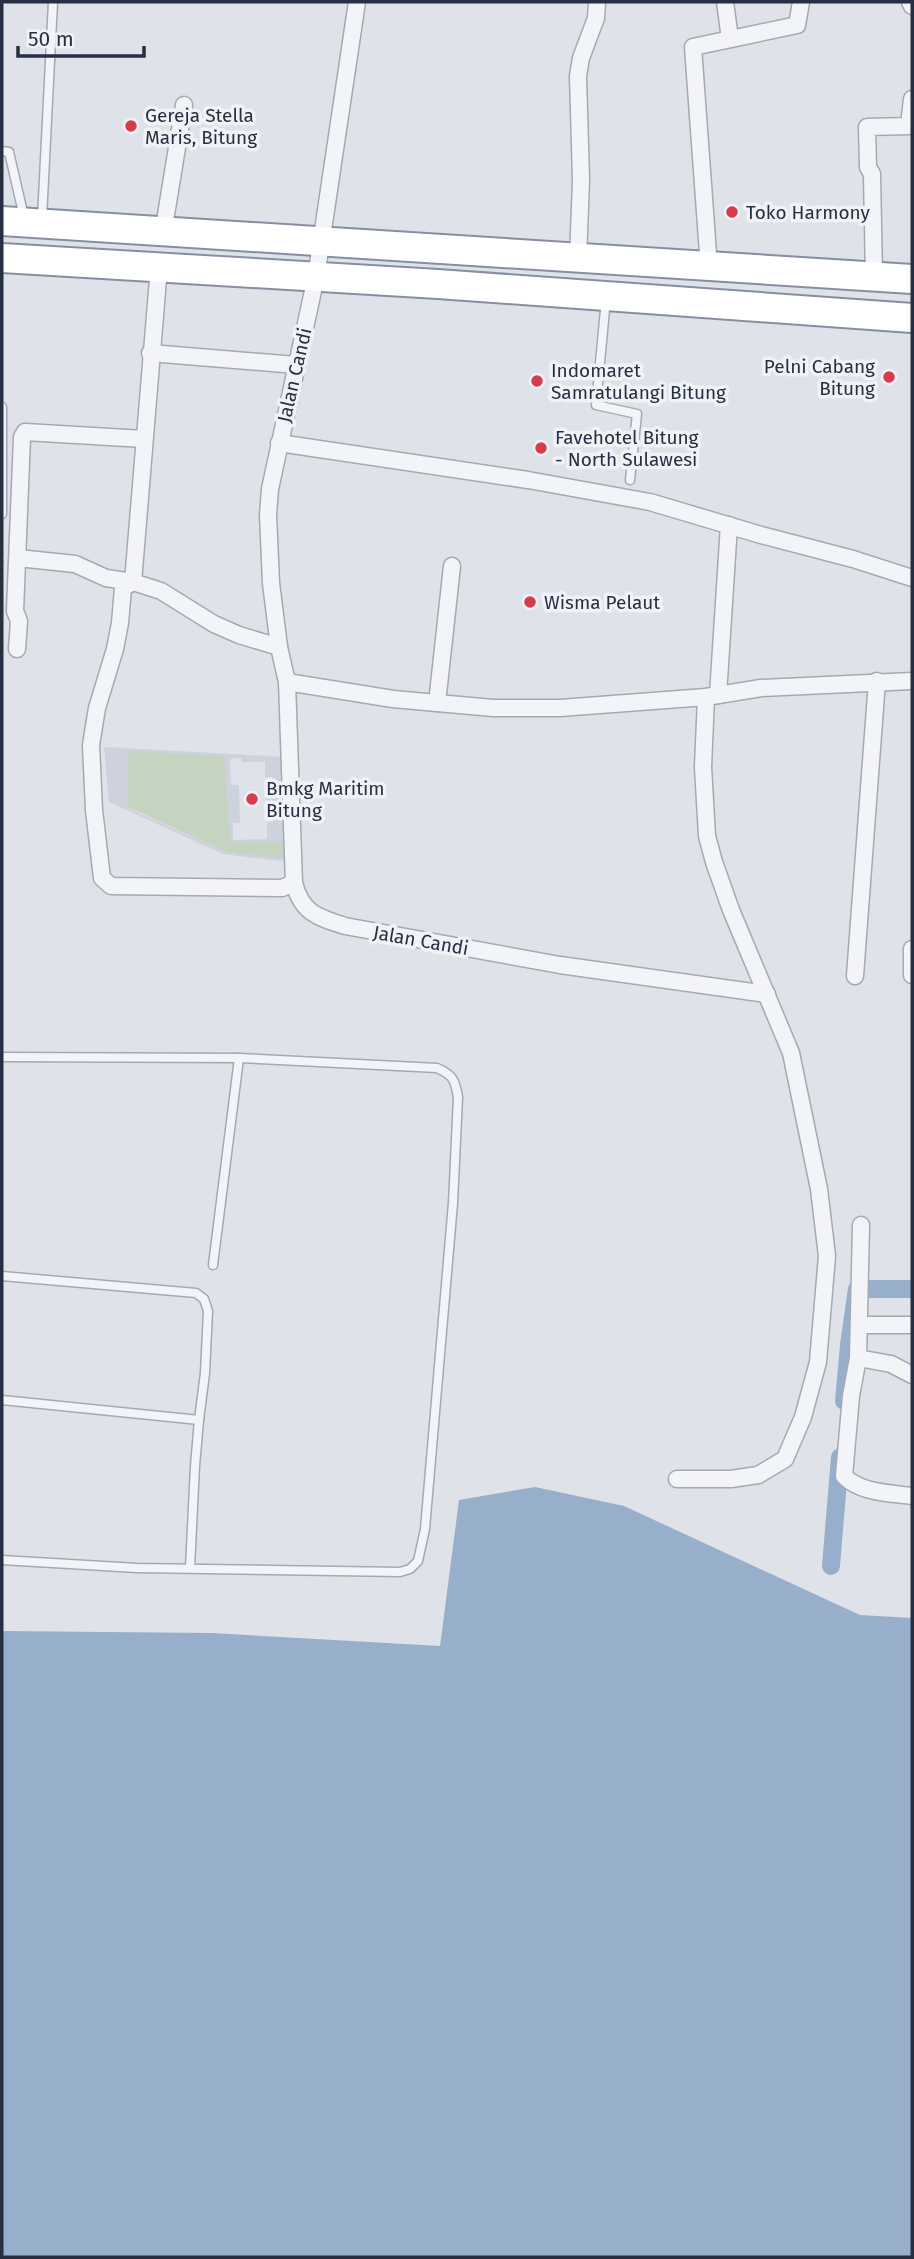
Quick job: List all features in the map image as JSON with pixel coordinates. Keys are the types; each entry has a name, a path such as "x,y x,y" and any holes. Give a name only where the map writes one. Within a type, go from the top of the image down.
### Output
{"highway":[{"path":"23,223 912,279"},
{"path":"2,258 912,318"}],"street":[{"name":"Jalan Candi","path":"357,2 316,277 279,443 268,515 271,583 279,647 287,682 294,883 299,899 310,912 345,926 560,965 767,994"},
{"path":"578,259 581,115 578,76 581,58 597,18 597,2"},
{"path":"725,2 730,39"},
{"path":"709,267 693,47 797,25 801,2"},
{"path":"874,277 875,237 867,127 909,125 912,99"},
{"path":"163,233 184,105"},
{"path":"134,582 150,353 159,267"},
{"path":"150,353 296,365"},
{"path":"17,649 19,621 15,611 24,432 144,439"},
{"path":"279,443 621,496 853,559 912,578"},
{"path":"677,1479 731,1479 758,1475 785,1459 803,1417 818,1362 824,1312 827,1256 820,1189 791,1054 731,910 707,836 703,767 729,525"},
{"path":"18,558 75,564 106,578 134,582 161,592 214,624 279,647"},
{"path":"437,703 452,566"},
{"path":"134,582 123,588 115,649 97,708 91,745 94,810 104,882 111,886 282,888 294,883"},
{"path":"855,976 877,681"},
{"path":"287,682 328,691 437,703 493,708 560,708 712,696 761,688 912,681"},
{"path":"912,949 912,975"},
{"path":"861,1225 858,1358 851,1396 844,1476 849,1482 862,1488 912,1496"},
{"path":"859,1325 912,1325"},
{"path":"858,1358 891,1363 912,1375"}],"lane":[{"path":"23,223 53,2"},
{"path":"2,151 9,152 23,223"},
{"path":"606,296 596,405 637,414 629,480"},
{"path":"2,407 2,514"},
{"path":"2,1057 239,1058 437,1068 449,1073 455,1080 458,1097 432,1472 418,1560 410,1569 400,1572 190,1568 2,1560"},
{"path":"213,1265 239,1058"},
{"path":"2,1276 196,1293 204,1299 208,1311 205,1373 195,1466 190,1568"},
{"path":"2,1400 199,1420"}],"shaded area":[{"path":"104,747 286,757 290,862 223,854 109,802","holes":["241,758 242,762 265,762 265,777 272,777 272,789 266,789 266,808 272,809 273,822 267,822 267,839 233,840 233,823 240,823 239,785 231,785 230,759","128,808 230,841 288,841 227,852"]}],"green space":[{"path":"128,751 224,756 230,841 288,841 288,859 227,852 128,807"}],"water":[{"path":"535,1487 624,1506 860,1615 912,1618 912,2257 2,2257 2,1631 212,1633 440,1646 459,1500"}],"waterway":[{"path":"844,1401 857,1289 912,1289"},
{"path":"831,1566 840,1457"}],"place":[{"name":"Gereja Stella Maris, Bitung","path":"131,126"},
{"name":"Toko Harmony","path":"732,212"},
{"name":"Pelni Cabang Bitung","path":"889,377"},
{"name":"Indomaret Samratulangi Bitung","path":"537,381"},
{"name":"Favehotel Bitung - North Sulawesi","path":"541,448"},
{"name":"Wisma Pelaut","path":"530,602"},
{"name":"Bmkg Maritim Bitung","path":"252,799"}]}
